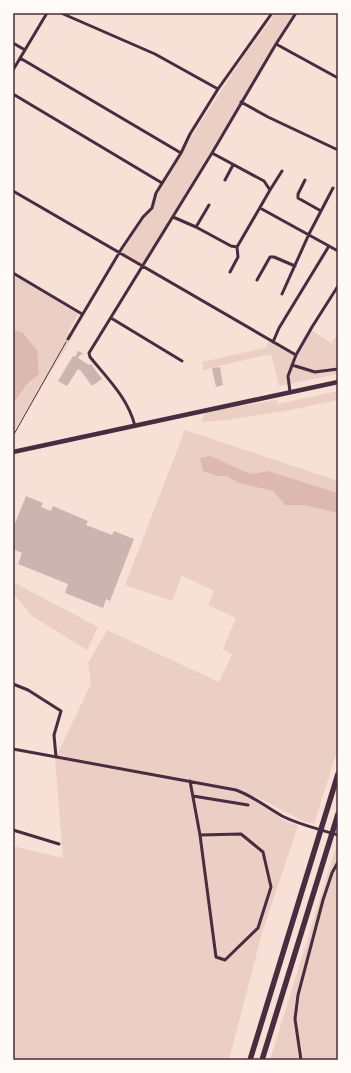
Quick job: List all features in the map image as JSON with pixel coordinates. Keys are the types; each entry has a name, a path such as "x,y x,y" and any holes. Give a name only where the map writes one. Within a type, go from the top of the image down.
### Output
{"highway":[{"path":"250,1060 338,774"},
{"path":"262,1060 338,814"}],"main road":[{"path":"13,452 338,382"}],"street":[{"path":"13,70 47,13"},
{"path":"61,13 155,54 218,89"},
{"path":"68,339 119,253 143,217 152,208 156,193 218,89 272,13"},
{"path":"135,426 133,417 116,387 90,357 89,353 296,13"},
{"path":"13,43 25,50"},
{"path":"276,44 338,78"},
{"path":"20,58 181,153"},
{"path":"13,94 162,183"},
{"path":"241,102 268,117 338,150"},
{"path":"212,153 264,181 270,190"},
{"path":"225,180 234,165"},
{"path":"230,272 238,257 237,247 282,171"},
{"path":"305,180 298,194 298,198 321,211"},
{"path":"282,294 309,234 333,188"},
{"path":"13,191 296,355"},
{"path":"196,227 208,205"},
{"path":"260,208 338,251"},
{"path":"173,217 196,227 231,246 237,247"},
{"path":"273,342 279,328 329,246"},
{"path":"257,280 270,257 274,257 295,266"},
{"path":"13,273 82,314"},
{"path":"290,392 288,379 296,355 338,286"},
{"path":"111,318 182,361"},
{"path":"292,365 315,372 338,369"},
{"path":"13,684 28,690 60,711 54,735 56,757"},
{"path":"13,749 228,788 242,792 282,815 306,826 338,835"},
{"path":"190,781 200,835 216,957 225,960 258,928 271,887 263,852 241,834 200,835"},
{"path":"193,796 248,805"},
{"path":"13,830 59,844"},
{"path":"301,1060 295,1019 298,994 323,900 332,873 338,862"}],"path":[{"path":"13,436 68,339"}],"shaded area":[{"path":"276,13 294,13 142,265 121,254 137,227 153,208 159,191 202,120 246,53"},
{"path":"13,275 78,314 68,332 74,335 13,433 13,404 27,384 39,374 22,332 13,330"},
{"path":"13,330 22,332 37,350 39,374 27,384 13,404"},
{"path":"311,330 331,343 338,333 338,368 315,372 293,365"},
{"path":"270,340 296,355 288,376 288,384 279,386 271,354 206,369 204,372 202,362 265,348"},
{"path":"293,366 315,373 338,369 338,374 289,384 289,376"},
{"path":"338,391 338,400 285,411 227,420 201,422 205,412 277,400 278,404"},
{"path":"185,430 338,481 338,493 268,471 251,474 234,466 218,476 227,476 238,483 273,491 285,505 303,505 338,513 338,748 314,824 303,821 255,796 253,800 282,819 298,826 262,933 229,1060 13,1060 13,846 63,858 55,759 91,684 88,663 107,630 219,682 232,654 223,649 236,618 208,605 214,591 182,576 172,601 125,585"},
{"path":"210,456 251,474 268,471 338,493 338,513 303,505 285,505 273,491 238,483 227,476 218,476 203,471 200,458"},
{"path":"13,582 98,627 87,650 32,616 13,593"},
{"path":"338,840 338,1060 270,1060"}],"building":[{"path":"78,351 83,353 78,358 89,365 91,364 102,379 92,386 78,369 67,386 58,381 73,356 75,357"},
{"path":"220,367 223,385 216,387 212,368"},
{"path":"26,496 43,503 41,507 51,511 53,506 88,521 86,525 112,535 114,531 134,539 110,601 106,599 103,608 65,593 68,584 18,564 22,553 13,549 13,528"}]}
